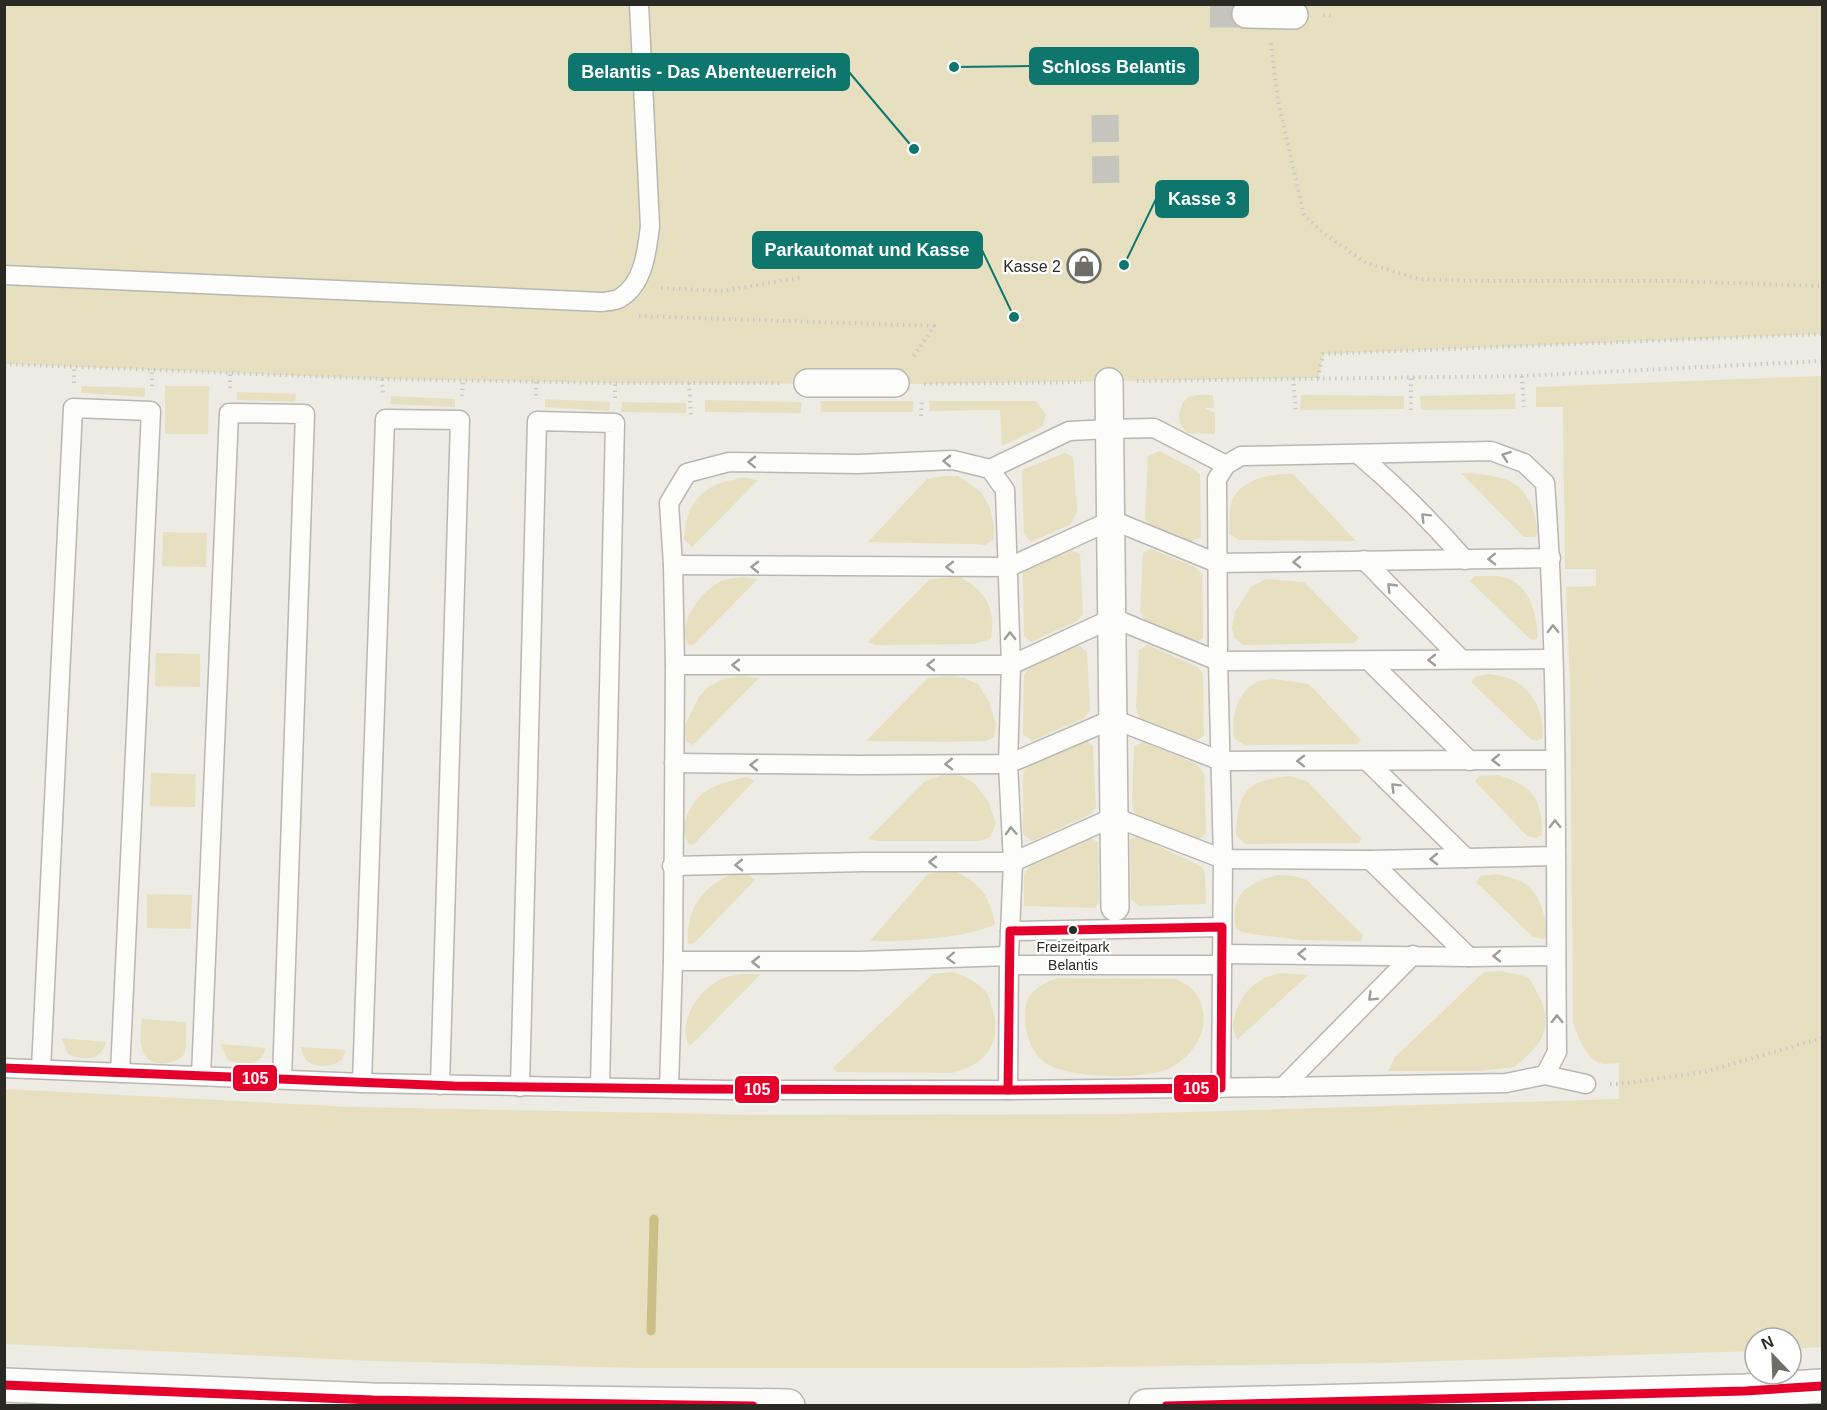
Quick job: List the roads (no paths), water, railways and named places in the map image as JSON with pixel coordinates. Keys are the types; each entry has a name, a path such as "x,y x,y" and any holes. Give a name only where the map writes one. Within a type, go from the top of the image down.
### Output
{"highway":[{"path":"4,1385 373,1400 788,1406"},
{"path":"1146,1406 1745,1391 1822,1386"}],"street":[{"path":"1109,382 1115,907"},
{"path":"808,383 895,383"}],"lane":[{"path":"4,275 602,302 620,298 633,286 645,260 650,226 639,4"},
{"path":"41,1070 73,408 151,411 120,1073"},
{"path":"201,1076 229,413 305,414 282,1079"},
{"path":"362,1083 385,419 460,420 440,1085"},
{"path":"520,1087 537,421 615,423 600,1087"},
{"path":"669,1088 673,961 675,665 669,503 687,473 729,462 858,464 953,460 990,469 1069,431 1154,428 1226,465"},
{"path":"1221,1089 1223,859 1218,661 1217,479 1226,465 1241,456 1491,451 1524,463 1545,483 1551,558 1557,1052 1545,1075"},
{"path":"1358,454 1381,473 1465,560"},
{"path":"990,469 1005,490 1009,567 1011,665 1008,764 1013,862 1009,960 1008,1090"},
{"path":"673,565 1009,567 1112,520 1217,563 1551,558"},
{"path":"1364,560 1461,659"},
{"path":"675,665 1011,665 1113,618 1218,661 1553,659"},
{"path":"1369,661 1470,761"},
{"path":"674,763 1008,764 1113,719 1221,761 1555,760"},
{"path":"1368,761 1466,858"},
{"path":"672,866 1013,862 1114,817 1223,859 1370,860 1556,856"},
{"path":"1370,860 1469,957"},
{"path":"1010,931 1222,927"},
{"path":"673,961 758,963 1413,955 1556,956"},
{"path":"1283,1087 1413,955"},
{"path":"4,1068 362,1083 729,1090 1221,1089 1506,1083 1545,1075 1586,1084"}],"waterway":[{"path":"651,1331 654,1219"}],"tunnel":[{"path":"1210,14 1246,14"},
{"path":"1105,115 1106,194"}],"place":[{"name":"Schloss Belantis","path":"954,67"},
{"name":"Belantis - Das Abenteuerreich","path":"914,149"},
{"name":"Kasse 3","path":"1124,265"},
{"name":"Kasse 2","path":"1084,266"},
{"name":"Parkautomat und Kasse","path":"1014,317"},
{"name":"Freizeitpark Belantis","path":"1073,930"}]}
